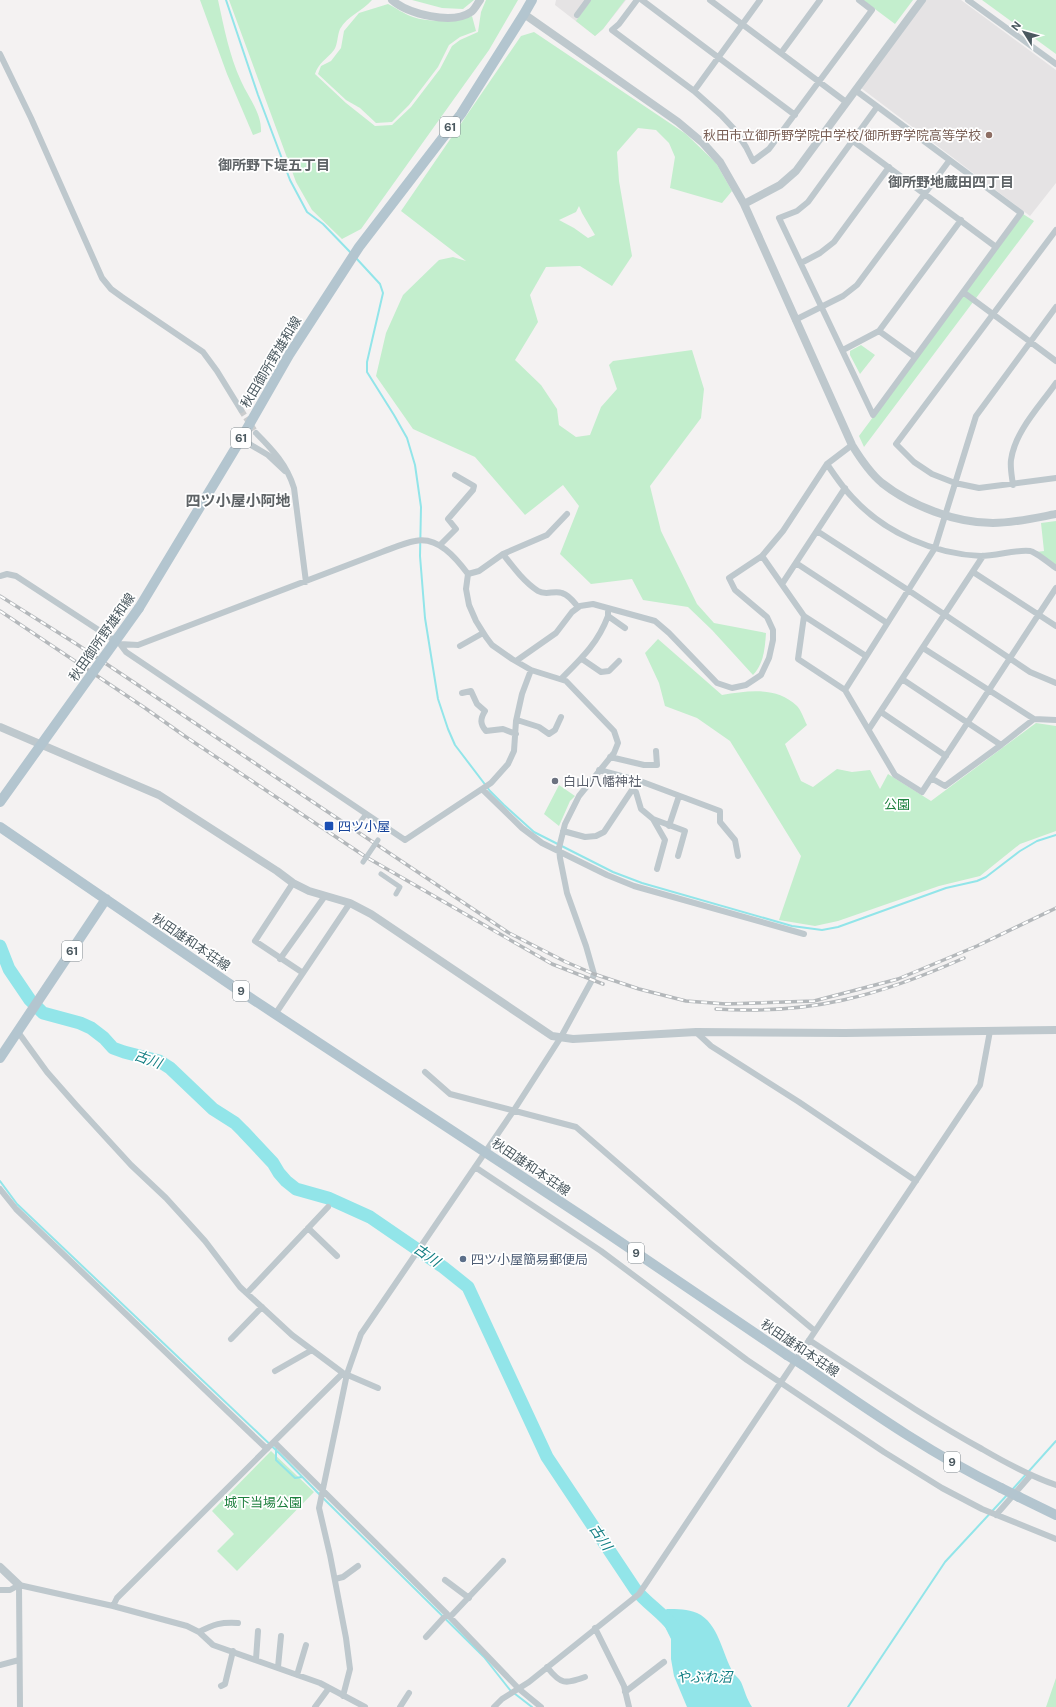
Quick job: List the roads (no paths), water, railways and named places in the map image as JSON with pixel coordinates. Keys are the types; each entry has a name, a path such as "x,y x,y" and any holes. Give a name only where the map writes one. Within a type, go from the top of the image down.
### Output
{"main road":[{"name":"秋田御所野雄和線","path":"0,802 139,608 241,439 289,355 344,268 461,114 532,0"},
{"name":"秋田雄和本荘線","path":"0,827 231,985 276,1013 370,1078 485,1152 803,1365 903,1434 972,1474 1056,1515"},
{"name":"61","path":"0,1058 106,899"}],"street":[{"path":"392,0 413,13 427,16 459,17 470,13 480,0"},
{"path":"577,15 588,0"},
{"path":"638,0 619,24 612,30 694,91 727,121 746,147 753,161 769,149 872,10 859,0"},
{"path":"642,0 795,115"},
{"path":"710,0 846,102"},
{"path":"694,91 760,0"},
{"path":"781,53 820,0"},
{"path":"744,204 780,185 796,171 922,0"},
{"path":"968,0 1056,64"},
{"path":"524,14 690,131 720,162 744,204 852,445 867,466 882,483 912,501 946,516 968,522 992,523 1056,514"},
{"path":"0,54 32,118 93,262 102,278 111,289 203,352 217,371 241,410"},
{"path":"855,90 877,108 1021,213 873,415 779,218 796,211 808,202 877,108"},
{"path":"853,140 996,247"},
{"path":"795,320 843,296 857,285 949,161"},
{"path":"801,263 834,242 889,167"},
{"path":"843,350 879,331 961,220"},
{"path":"1056,230 896,444 914,462 932,474 955,483 979,488 1013,485 1056,478"},
{"path":"963,292 1056,361"},
{"path":"845,690 935,548 976,416 1030,341 1056,308"},
{"path":"879,331 915,357"},
{"path":"1013,485 1011,460 1016,443 1024,428 1056,383"},
{"path":"256,433 278,455 289,474 294,488 306,582"},
{"path":"241,439 268,455 289,474"},
{"path":"516,661 556,633 572,612 578,607 593,604 655,621 669,633 717,682 732,688 746,685 761,675 769,658 773,640 773,630 767,617 735,590 729,578 762,556 783,531 827,464 852,445"},
{"path":"827,464 845,488 865,510 890,528 912,539 935,548 959,554 984,556 1031,551 1056,568"},
{"path":"440,545 456,529 448,519 474,486 455,475"},
{"path":"782,584 845,488"},
{"path":"468,574 479,571 503,554 548,534 567,514"},
{"path":"817,531 1030,672 1056,683"},
{"path":"120,644 138,645 382,552 421,540 440,545 462,566 468,574 466,589 469,605 492,645 531,670 566,681 614,731 618,744 610,757 578,796 565,824 559,850 567,892 594,974 561,1037 514,1110 361,1334 345,1374 319,1508 335,1579 350,1669 343,1696"},
{"path":"503,554 518,573 538,591 545,593 562,593 571,599 578,607"},
{"path":"762,556 804,616 866,656"},
{"path":"869,729 984,556"},
{"path":"796,563 887,623"},
{"path":"973,572 1056,626"},
{"path":"0,576 7,574 16,576 120,644 126,652 405,840 485,787 508,764 514,751 517,720 522,694 531,670"},
{"path":"804,616 798,659 845,690 895,775 922,792 1056,588"},
{"path":"561,679 582,659 602,633 608,616 608,608"},
{"path":"608,616 625,628"},
{"path":"460,646 484,633"},
{"path":"923,648 1034,719 1056,720"},
{"path":"582,659 601,672 609,671 619,661"},
{"path":"902,679 1001,745"},
{"path":"462,693 471,691 477,704 484,711 481,717 481,726 486,731 503,729 516,734"},
{"path":"881,712 946,756"},
{"path":"517,720 539,727 549,734 554,730 561,717"},
{"path":"931,778 945,786 1034,719"},
{"path":"0,727 159,795 277,871 293,883 309,891 350,903 371,914 552,1036 573,1039 696,1032 1056,1030"},
{"path":"610,757 644,765 657,765 656,752"},
{"path":"599,770 634,780 720,811 720,822 735,840 738,856"},
{"path":"563,831 585,837 596,836 604,832 632,790 634,780"},
{"path":"485,787 522,828 542,842 607,875 634,886 804,934"},
{"path":"632,790 636,792 641,809 653,819 685,831 678,856"},
{"path":"669,826 679,796"},
{"path":"359,827 358,826 366,814"},
{"path":"653,819 665,840 658,869"},
{"path":"363,862 378,840"},
{"path":"381,874 400,887 396,894"},
{"path":"293,883 255,941 303,973"},
{"path":"280,959 325,896"},
{"path":"276,1013 350,903"},
{"path":"494,1707 502,1698 516,1691 639,1594 980,1085 990,1031"},
{"path":"18,1032 47,1072 131,1165 166,1198 205,1241 240,1287 292,1335 312,1350 345,1374 378,1388"},
{"path":"696,1032 711,1046 799,1102 916,1181"},
{"path":"425,1072 450,1094 514,1110 576,1128 815,1331"},
{"path":"475,1167 601,1252 780,1383 936,1484 992,1513 1056,1539"},
{"path":"0,1190 29,1223 271,1445 322,1494 445,1617 516,1691 541,1707"},
{"path":"247,1293 328,1207"},
{"path":"308,1228 337,1256"},
{"path":"231,1339 262,1307"},
{"path":"809,1340 915,1410 1030,1476 1056,1486"},
{"path":"275,1371 312,1350"},
{"path":"113,1606 117,1598 157,1557 202,1515 271,1445 345,1374"},
{"path":"992,1513 1030,1476"},
{"path":"426,1637 445,1617 469,1598 503,1561"},
{"path":"335,1579 343,1577 358,1566"},
{"path":"0,1568 19,1585 113,1606 186,1626 199,1632 213,1645 278,1667 328,1688 365,1707"},
{"path":"445,1580 469,1598"},
{"path":"0,1590 10,1590 19,1585"},
{"path":"19,1585 20,1707"},
{"path":"199,1632 221,1622 238,1623"},
{"path":"595,1628 625,1692 629,1707"},
{"path":"256,1660 258,1631"},
{"path":"278,1667 281,1636"},
{"path":"297,1675 306,1645"},
{"path":"221,1686 225,1684 233,1651"},
{"path":"0,1665 19,1660"},
{"path":"625,1692 664,1662"},
{"path":"547,1667 556,1678 562,1682 568,1683 586,1677"},
{"path":"315,1707 328,1688"},
{"path":"400,1707 409,1693"}],"water":[{"name":"やぶれ沼","path":"667,1609 697,1613 710,1624 715,1631 729,1665 741,1682 752,1707 687,1707 674,1676 671,1659 671,1639 664,1625 662,1612"}],"waterway":[{"path":"226,0 258,95 290,180 307,212 323,224 352,254"},
{"path":"356,258 380,284 383,293 367,362 367,372 407,438 415,465 421,507 420,556 425,618 438,699 455,745 490,791 534,832 613,872 642,883 792,926 822,930 838,927 946,888 977,881 986,877 1020,851 1037,841 1056,835"},
{"name":"古川","path":"0,946 9,969 30,1000 43,1013 80,1023 91,1028 104,1038 113,1048 159,1061 170,1068 213,1109 235,1123 273,1163 286,1181 296,1189 328,1198 370,1217 443,1267 468,1287 547,1457 635,1589 674,1628"},
{"path":"0,1181 17,1204 279,1453 320,1495"},
{"path":"1012,1490 1056,1441"},
{"path":"276,1449 276,1460 295,1478 302,1477"},
{"path":"848,1707 945,1562 1008,1494"},
{"path":"323,1498 484,1657 510,1690 532,1707"}],"tunnel":[{"path":"241,410 256,433"}],"railway":[{"path":"0,596 78,645 509,933 566,962 594,974 639,989 686,1001 726,1004 814,1001 898,979 977,946 1056,908"},
{"path":"0,611 366,857 552,964 603,984"},
{"path":"716,1009 782,1009 813,1006 843,1000 903,983 964,958"}],"place":[{"name":"秋田市立御所野学院中学校/御所野学院高等学校","path":"989,135"},
{"name":"白山八幡神社","path":"555,781"},
{"name":"四ツ小屋","path":"329,826"},
{"name":"四ツ小屋簡易郵便局","path":"463,1259"}],"district":[{"name":"御所野下堤五丁目","path":"274,165"},
{"name":"御所野地蔵田四丁目","path":"951,182"},
{"name":"四ツ小屋小阿地","path":"238,501"}],"park label":[{"name":"公園","path":"897,804"},
{"name":"城下当場公園","path":"263,1502"}]}
